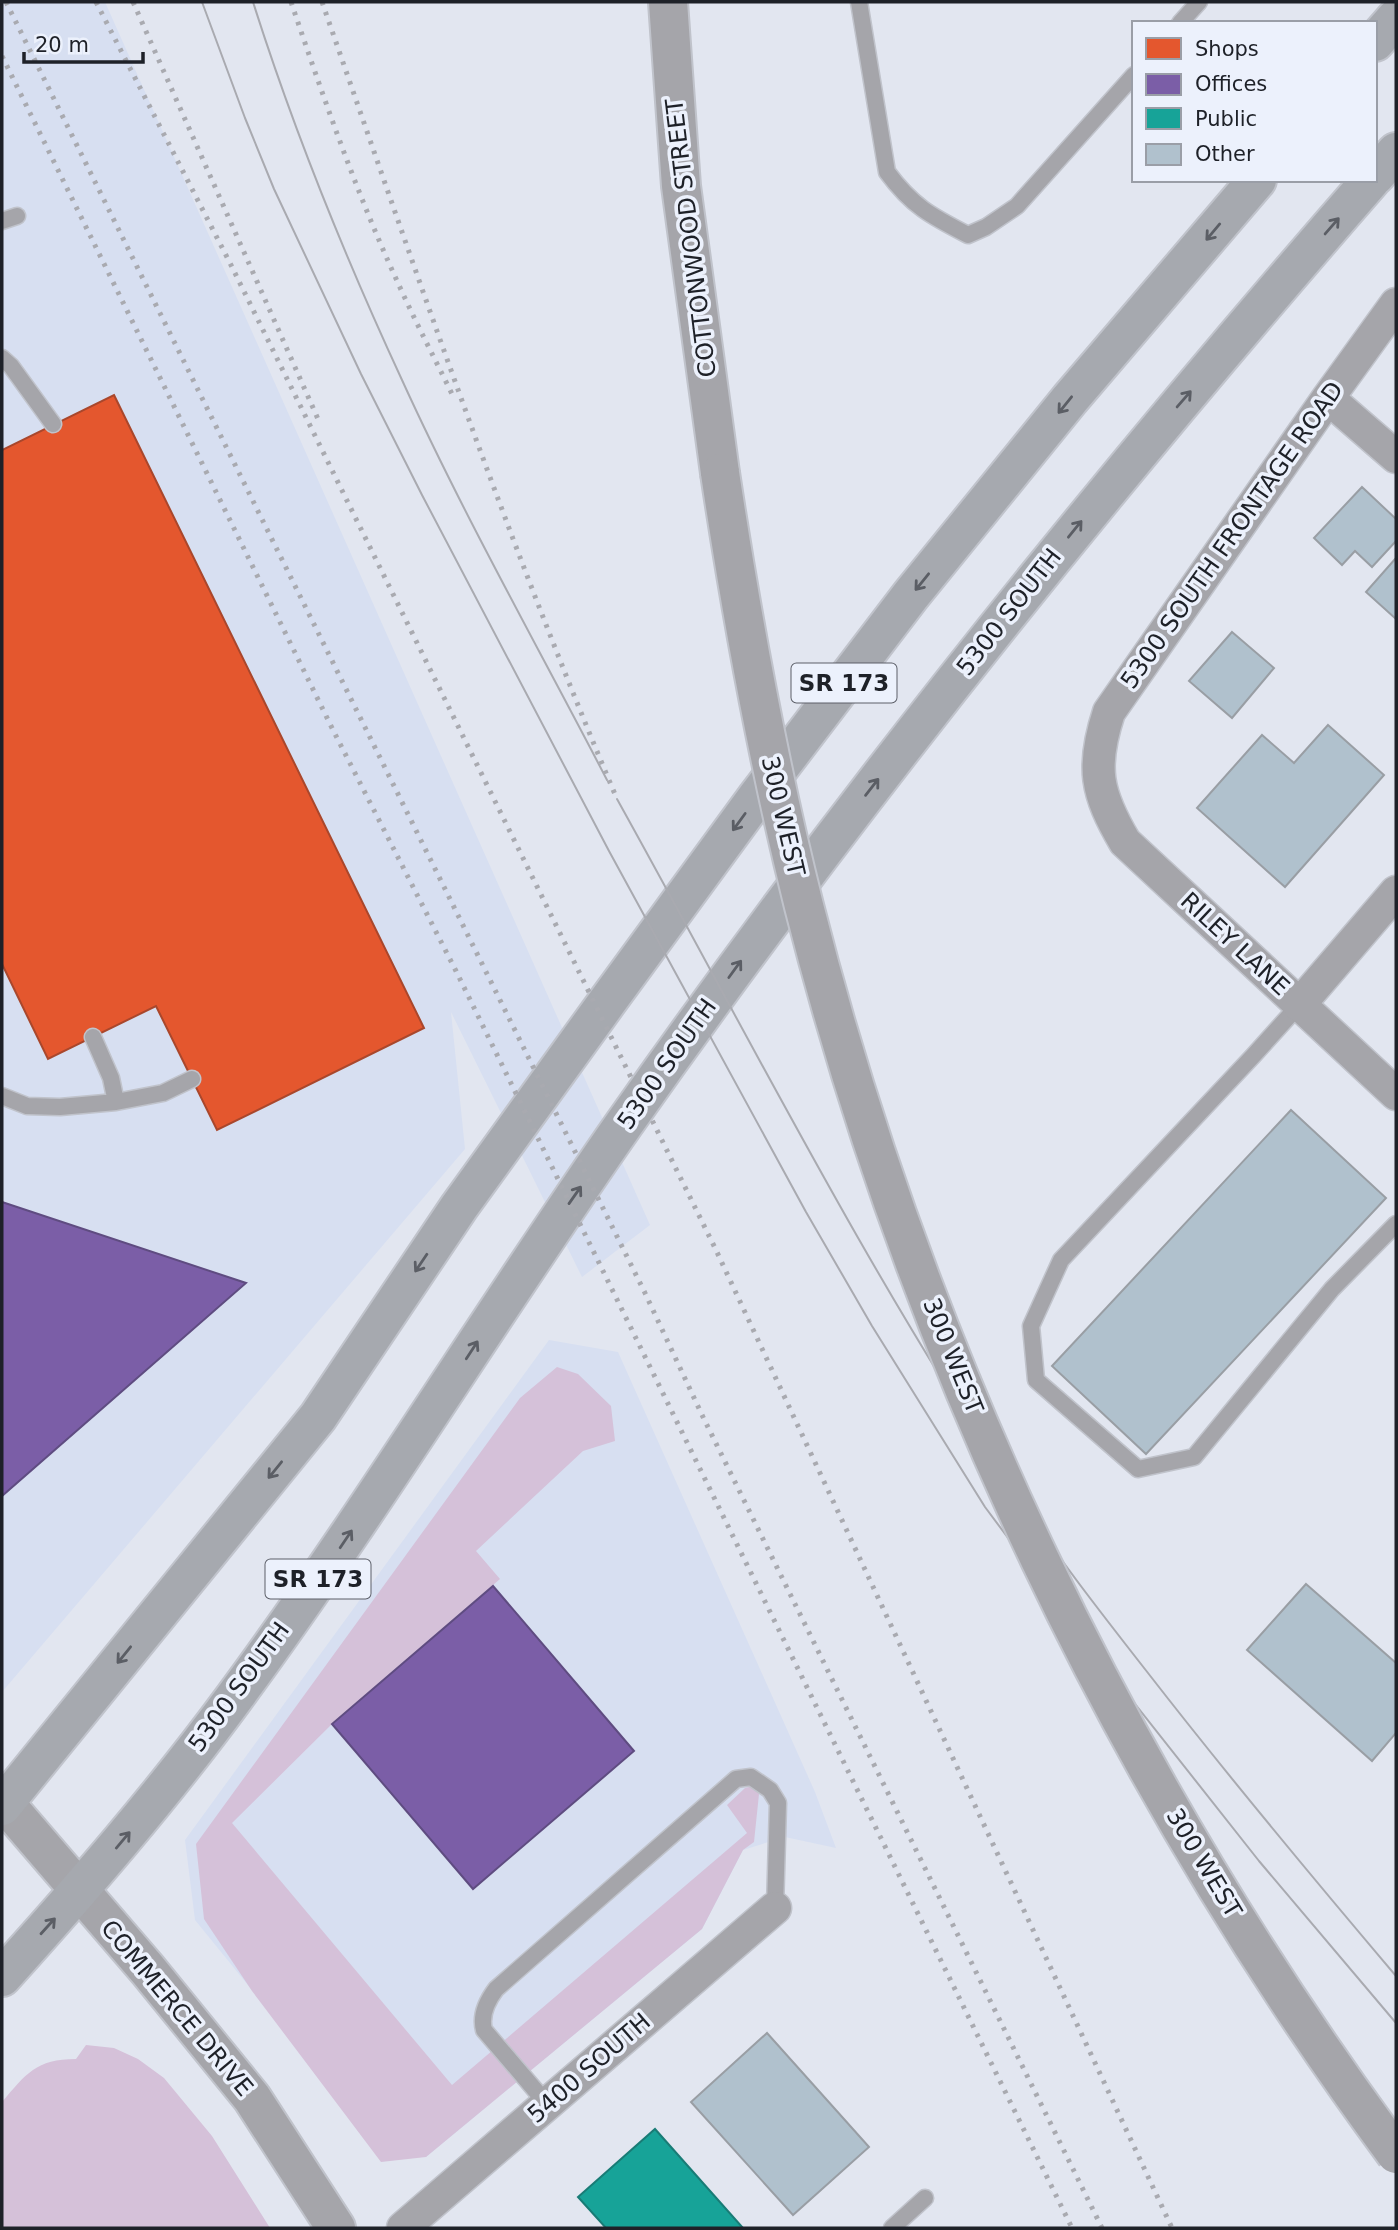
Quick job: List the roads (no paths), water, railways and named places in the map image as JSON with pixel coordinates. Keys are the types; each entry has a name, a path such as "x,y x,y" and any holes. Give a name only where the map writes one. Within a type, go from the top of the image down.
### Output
{"main road":[{"path":"1377,40 1396,18"},
{"path":"1377,174 1396,152"},
{"name":"SR 173","path":"3,1803 318,1417 459,1207 591,1023 757,797 911,595 1070,399 1255,182"},
{"name":"5300 SOUTH","path":"2,1977 129,1833 241,1687 335,1555 622,1126 804,876 1000,622 1096,504 1369,182"}],"street":[{"name":"COTTONWOOD STREET","path":"668,2 681,186 720,473"},
{"name":"5300 SOUTH FRONTAGE ROAD","path":"1098,778 1100,741 1109,712 1396,304"},
{"path":"1328,398 1396,457"},
{"name":"300 WEST","path":"720,473 742,619 770,765 804,909 844,1051 890,1192 941,1331 998,1467 1049,1577 1128,1732 1201,1861 1279,1987 1396,2154"},
{"name":"RILEY LANE","path":"1098,778 1107,810 1125,842 1396,1094"},
{"path":"1299,1004 1396,892"},
{"name":"COMMERCE DRIVE","path":"3,1803 148,1970 252,2098 336,2228"},
{"name":"5400 SOUTH","path":"403,2228 775,1908"}],"lane":[{"path":"859,2 887,172 904,194 926,213 968,235 986,227 1017,206 1132,77"},
{"path":"1183,21 1199,2"},
{"path":"2,358 11,366 53,425"},
{"path":"1299,1004 1061,1260 1031,1326 1036,1380 1138,1469 1194,1457 1332,1289 1396,1224"},
{"path":"93,1037 111,1078 116,1102"},
{"path":"2,1096 27,1106 60,1107 116,1102 163,1093 192,1079"},
{"path":"547,2104 484,2030 481,2021 487,2001 496,1989 736,1779 751,1777 770,1790 778,1804 775,1908"},
{"path":"892,2228 925,2199"}],"tram line":[{"path":"202,2 274,189 361,374 422,495 609,851 806,1212 872,1326 985,1507 1079,1633 1259,1861 1396,2023"},
{"path":"253,2 303,146 381,334 450,481 607,780"},
{"path":"617,799 857,1235 907,1321 1013,1490 1079,1583 1178,1712 1396,1976"}],"railway":[{"path":"6,2 645,1293 703,1417 1102,2228"},
{"path":"96,2 230,263 716,1250 1172,2228"},
{"path":"133,2 318,419"},
{"path":"291,2 368,214 404,297 452,394"},
{"path":"322,2 499,503 617,799"},
{"path":"2,56 333,730 456,971 1072,2228"}]}
